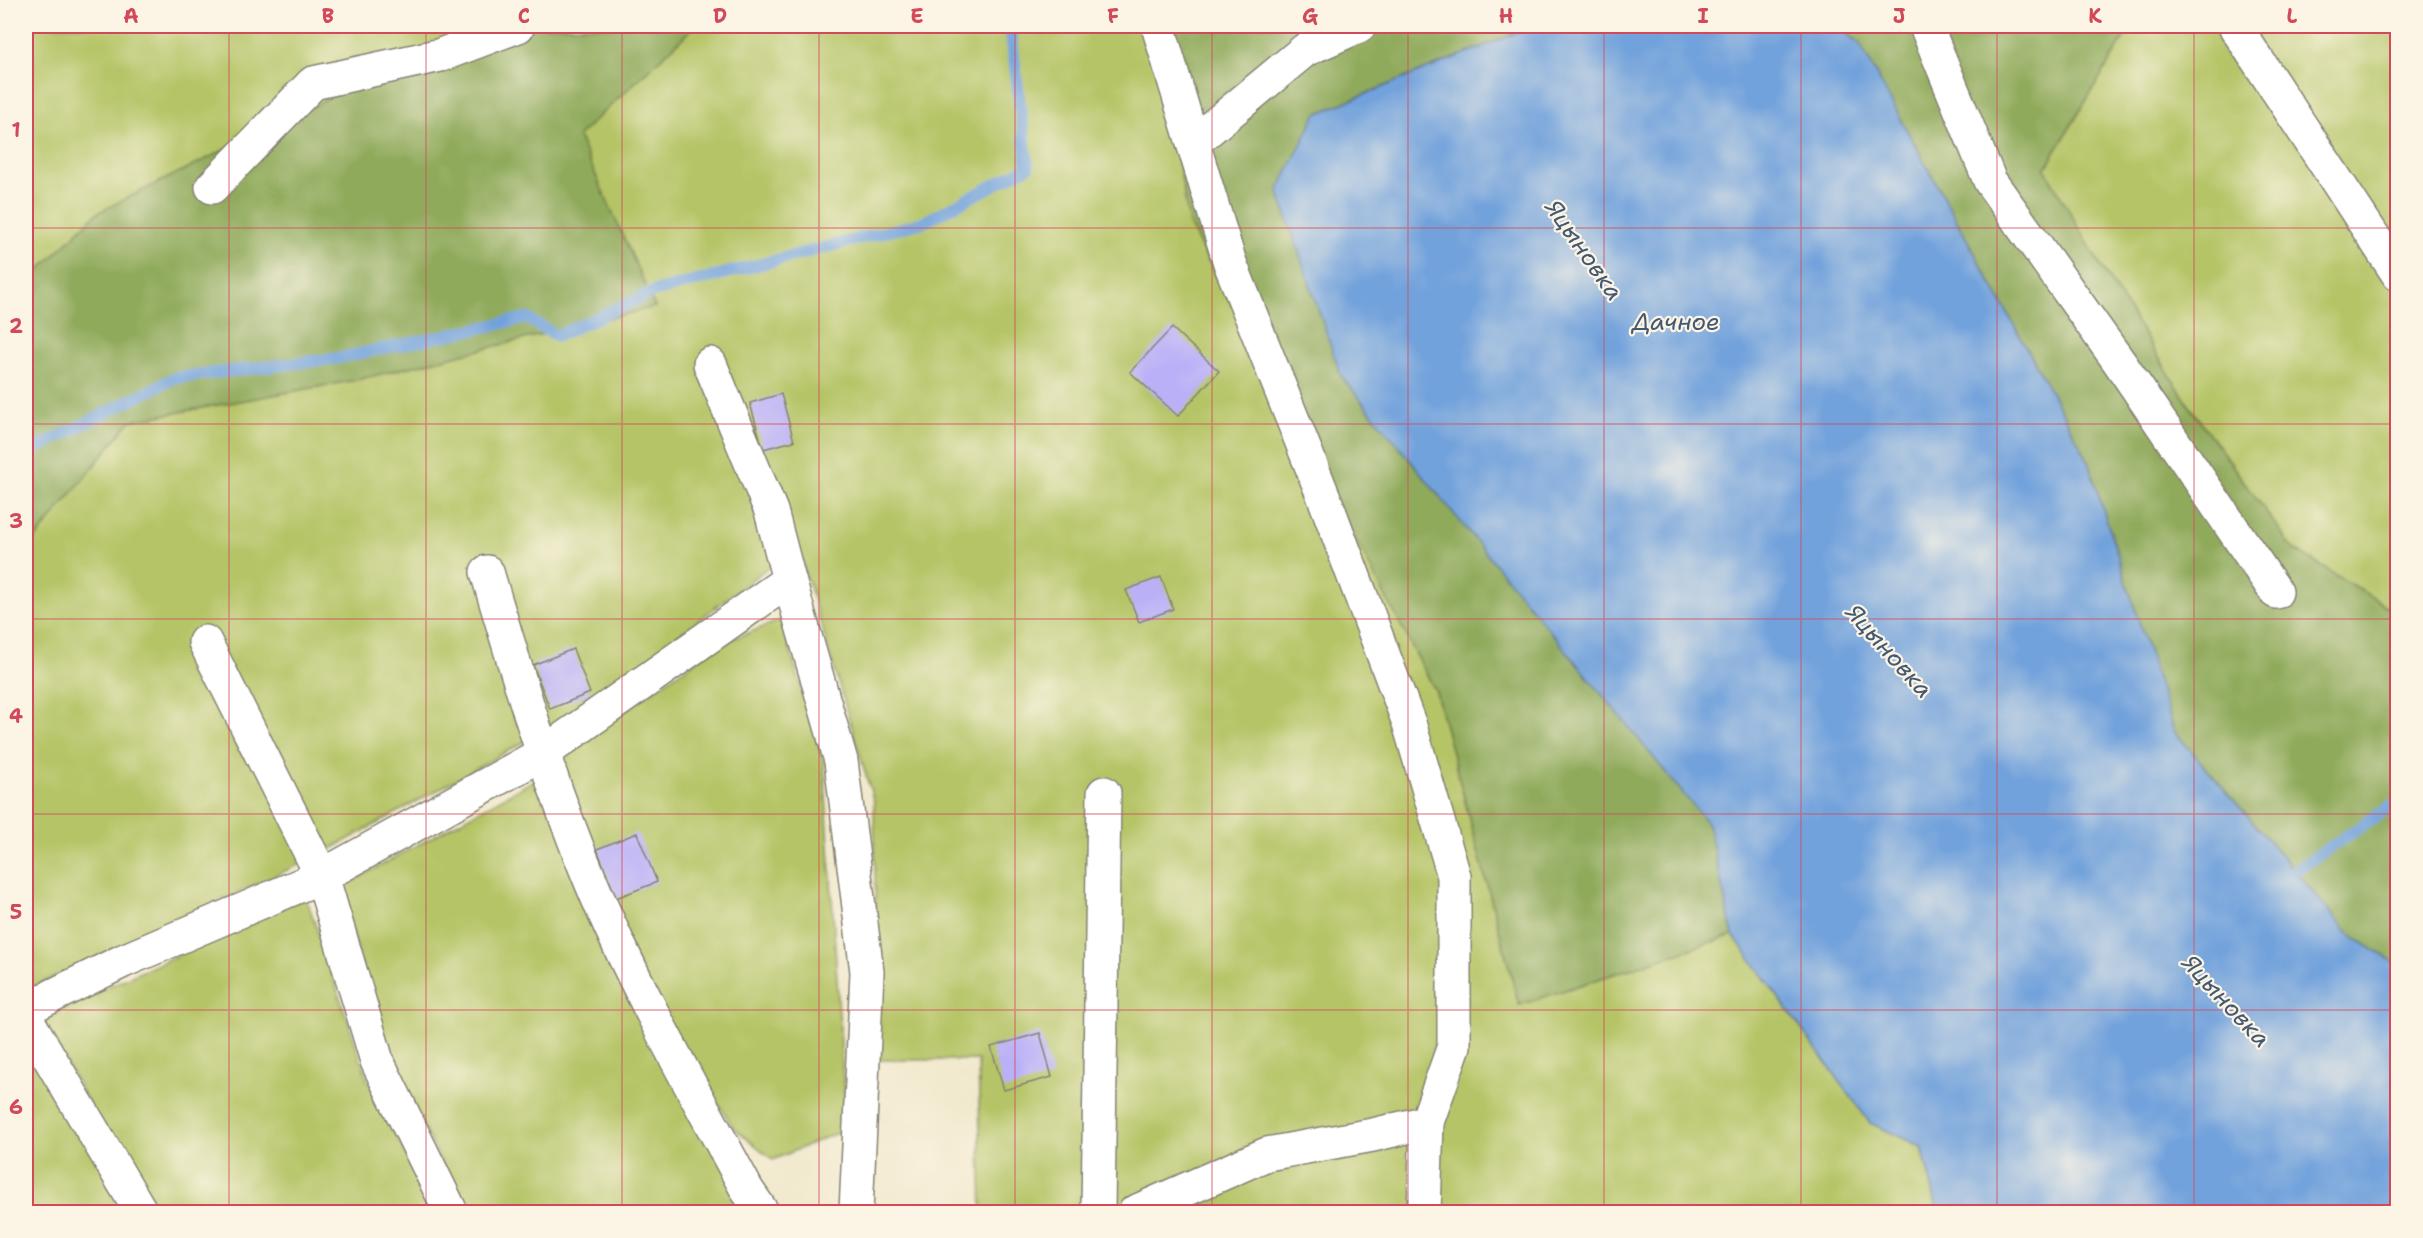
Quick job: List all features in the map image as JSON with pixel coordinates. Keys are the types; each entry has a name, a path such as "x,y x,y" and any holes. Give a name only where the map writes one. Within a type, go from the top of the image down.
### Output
{"lane":[{"path":"212,187 314,83 441,55 518,26"},
{"path":"1158,26 1230,263 1325,500 1409,723 1454,876 1454,1046 1427,1122 1424,1212"},
{"path":"1193,143 1305,50 1359,26"},
{"path":"1926,26 1990,181 2121,363 2276,592"},
{"path":"2235,26 2397,274"},
{"path":"710,363 771,511 841,761 867,972 856,1212"},
{"path":"487,572 542,754 591,883 654,1016 747,1190 762,1212"},
{"path":"26,1009 123,961 322,876 542,754 789,580"},
{"path":"205,642 322,876 377,1061 451,1212"},
{"path":"1098,1212 1104,793"},
{"path":"26,1018 141,1212"},
{"path":"1135,1212 1267,1154 1373,1135 1427,1122"}],"green space":[{"path":"26,26 475,26 97,213 26,283"},
{"path":"475,26 695,26 578,136 655,307 356,380 130,421 26,550 26,283 97,213"},
{"path":"695,26 1156,26 1266,369 1436,692 1519,1005 1733,935 1870,1123 1922,1147 1938,1212 982,1212 978,1060 878,1060 874,802 799,551 765,570 573,715 320,855 26,990 26,550 130,421 356,380 654,307 578,136"},
{"path":"1156,26 1533,26 1316,114 1341,376 1709,824 1733,935 1519,1005 1436,692 1189,224"},
{"path":"1835,26 2131,26 2045,169 2105,273 2192,410 2293,549 2391,609 2397,610 2397,964 2351,936 2174,731 2086,456 1859,43"},
{"path":"2131,26 2397,26 2397,610 2391,609 2293,549 2192,410 2105,273 2045,169"},
{"path":"781,620 824,764 846,1129 773,1160 733,1127 644,987 554,760 720,644"},
{"path":"538,778 748,1212 467,1212 389,1060 340,888"},
{"path":"306,897 367,1078 434,1212 149,1212 41,1017"},
{"path":"26,1037 128,1212 26,1212"}],"water":[{"name":"Дачное","path":"1533,26 1835,26 1859,43 2086,456 2174,731 2351,936 2397,964 2397,1212 1938,1212 1922,1147 1870,1123 1733,935 1708,824 1341,376 1278,191 1316,114"}],"building":[{"path":"1172,328 1219,371 1178,416 1130,372"},
{"path":"781,394 794,441 763,449 750,403"},
{"path":"1161,577 1173,609 1139,622 1126,590"},
{"path":"573,649 590,693 550,709 533,665"},
{"path":"637,833 657,882 616,898 597,849"},
{"path":"1040,1033 1052,1077 1004,1090 991,1047"}],"waterway":[{"path":"26,458 35,449 174,378 339,358 526,318 557,336 653,292 924,222 1028,167 1010,26"},
{"path":"2281,880 2398,802"}],"water label":[{"name":"Яцыновка","path":"1584,250"},
{"name":"Яцыновка","path":"1889,651"},
{"name":"Яцыновка","path":"2226,1001"}]}
